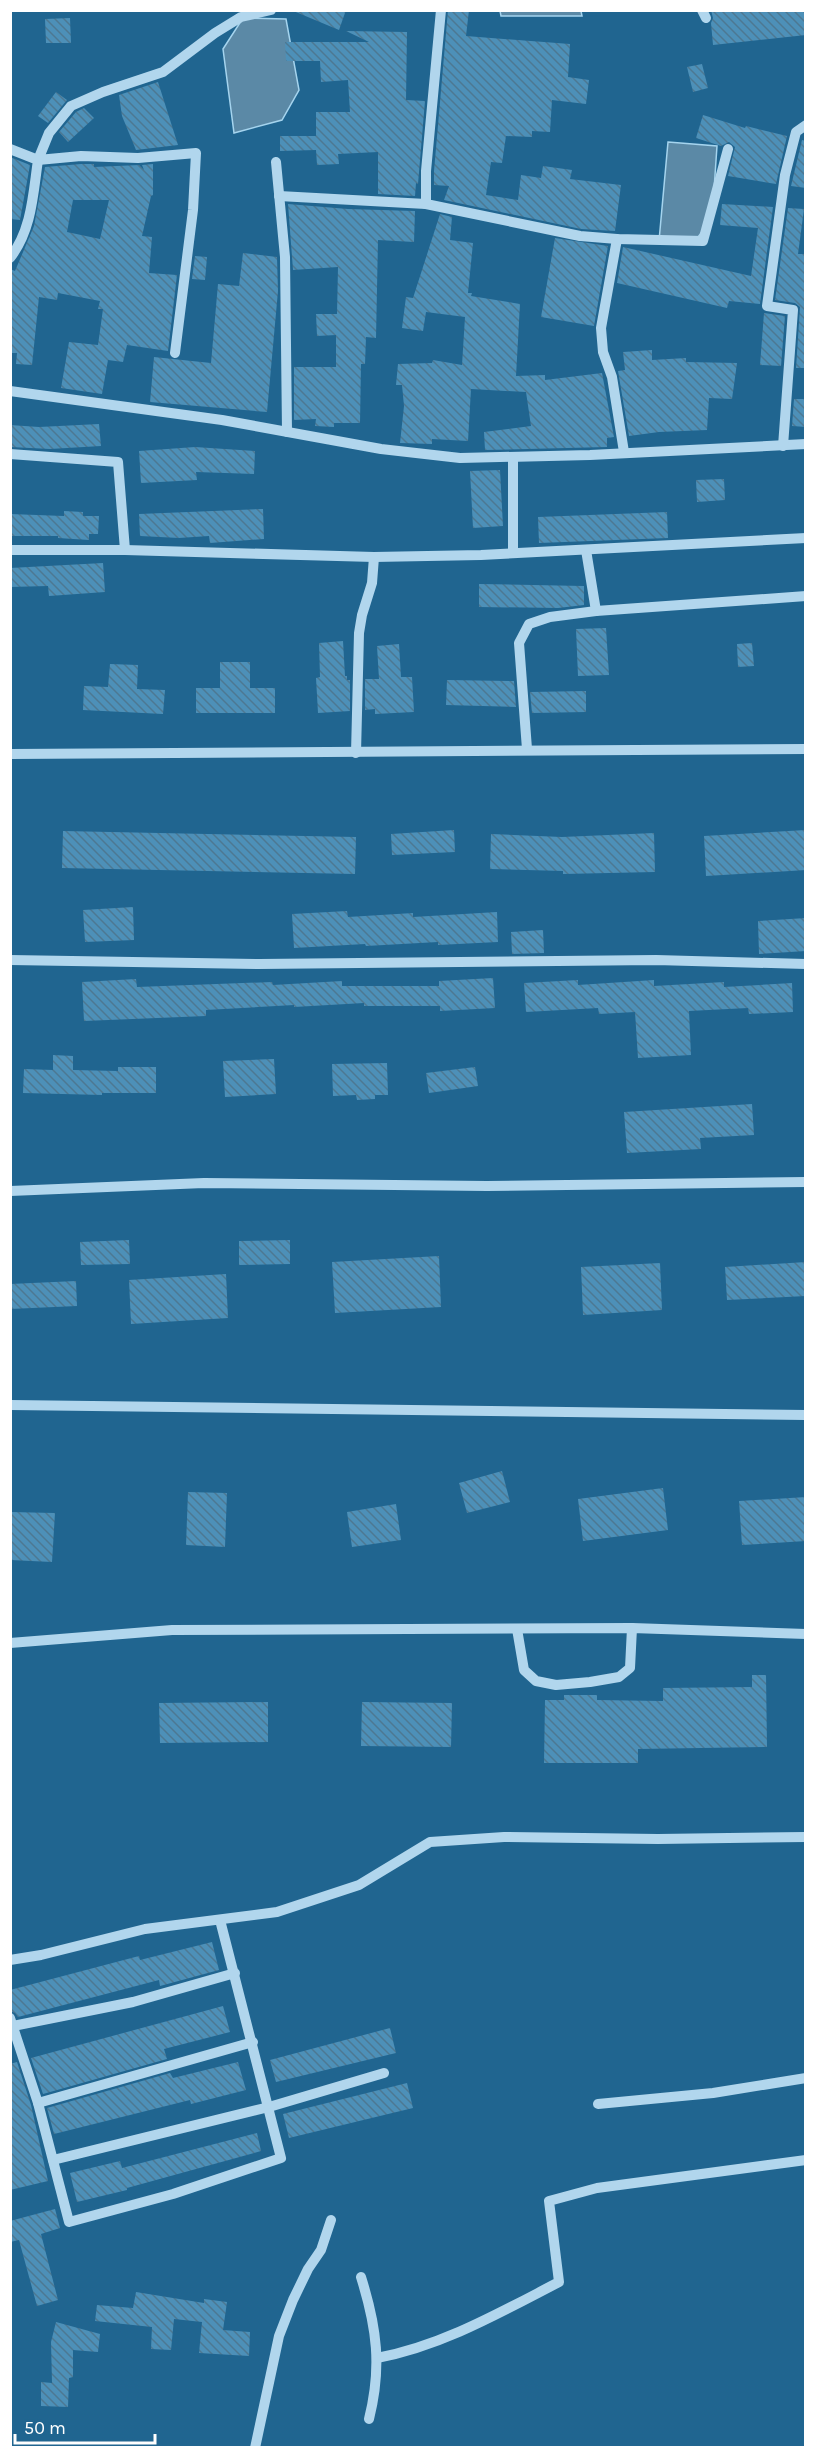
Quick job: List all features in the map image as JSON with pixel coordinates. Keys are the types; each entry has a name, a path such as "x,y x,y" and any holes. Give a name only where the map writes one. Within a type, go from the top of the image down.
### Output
{"street":[{"path":"10,258 20,246 30,215 38,160 49,132 70,106 103,92 163,72 215,33 241,17 271,10"},
{"path":"426,204 426,171 441,10"},
{"path":"783,446 793,310 767,306 784,175 796,132 806,125"},
{"path":"10,148 38,160 81,156 138,158 196,153 193,210 175,353"},
{"path":"279,196 426,204 580,236 703,241 728,149"},
{"path":"276,162 285,257 286,432"},
{"path":"616,239 601,328 603,352 612,377 624,452"},
{"path":"10,391 222,420 381,449 449,457 513,457 806,444"},
{"path":"10,454 118,462 125,550"},
{"path":"513,457 513,553"},
{"path":"10,550 125,550 374,557 586,550 806,538"},
{"path":"586,550 596,611"},
{"path":"356,753 359,633 372,584 374,557"},
{"path":"527,750 519,643 529,624 550,616 596,611 806,596"},
{"path":"10,754 806,749"},
{"path":"10,960 259,964 656,960 806,964"},
{"path":"10,1191 204,1183 487,1186 806,1182"},
{"path":"10,1405 806,1415"},
{"path":"517,1629 524,1670 536,1681 556,1685 619,1677 630,1668 632,1628"},
{"path":"10,1642 172,1630 632,1628 806,1634"},
{"path":"10,1960 41,1955 146,1929 277,1912 359,1885 429,1842 504,1838 806,1837"},
{"path":"220,1920 235,1973 253,2042 281,2158 173,2194 69,2222 38,2103 12,2022 133,2002 235,1973"},
{"path":"38,2103 253,2042"},
{"path":"53,2160 269,2107 384,2073"},
{"path":"598,2104 713,2092 806,2078"},
{"path":"377,2358 405,2353 484,2321 559,2282 549,2201 597,2188 806,2160"},
{"path":"255,2448 279,2336 308,2269 321,2250 331,2220"},
{"path":"362,2277 373,2314 377,2358 377,2376 369,2419"}],"water":[{"path":"500,11 581,11 582,16 501,16"},
{"path":"243,18 286,19 299,90 282,120 234,133 223,49"},
{"path":"668,142 717,146 712,219 698,237 659,241"}],"building":[{"path":"291,10 346,10 339,30"},
{"path":"448,10 469,10 466,36 570,44 568,77 589,80 586,104 552,100 550,132 532,131 532,137 506,136 502,163 491,162 486,195 518,200 521,175 541,178 543,166 572,170 570,179 621,185 615,231 581,229 444,200 449,186 434,185 434,171"},
{"path":"711,10 806,10 806,35 713,45"},
{"path":"70,18 71,43 46,43 45,19"},
{"path":"346,31 407,32 406,100 425,101 415,196 378,194 378,152 338,154 339,164 317,165 316,150 280,151 280,136 316,136 316,112 350,112 348,80 321,82 320,61 286,61 285,42 369,42"},
{"path":"702,64 708,88 693,92 687,67"},
{"path":"158,82 178,145 136,150 122,116 119,95"},
{"path":"56,92 67,100 48,123 38,116"},
{"path":"84,108 94,118 68,142 59,132 76,112"},
{"path":"703,115 745,128 746,126 787,136 776,184 728,176 735,147 729,142 721,146 696,138"},
{"path":"802,140 806,141 806,188 791,186"},
{"path":"10,157 30,165 20,220 10,219"},
{"path":"81,164 94,164 94,167 139,165 144,170 142,165 153,164 153,195 142,236 152,237 149,273 177,275 168,351 127,345 123,362 108,360 102,394 61,388 69,342 98,345 103,309 98,309 100,301 58,293 57,300 39,297 32,365 16,364 17,353 10,353 10,269 15,271 34,226 45,167","holes":["73,200 109,200 100,239 67,232"]},
{"path":"288,204 415,211 414,242 378,240 376,338 366,337 365,364 361,364 360,423 334,423 334,427 315,426 316,419 294,420 294,367 336,367 336,335 317,336 316,314 337,314 338,267 293,270"},
{"path":"722,204 773,207 760,304 729,301 727,308 617,283 623,247 751,276 758,228 720,225"},
{"path":"788,208 804,209 798,254 806,254 806,368 796,368 800,307 795,303 775,300"},
{"path":"440,214 452,217 450,240 473,243 468,293 472,293 471,296 520,304 516,376 545,375 545,380 602,373 614,437 607,438 607,447 485,450 484,432 531,426 526,392 471,389 468,441 432,439 432,444 400,443 404,406 402,385 396,385 398,364 432,363 433,360 462,365 465,317 426,312 423,331 402,328 406,297 413,298"},
{"path":"555,238 608,246 594,326 541,317"},
{"path":"243,253 277,257 278,291 267,412 150,402 154,357 211,363 218,284 239,286"},
{"path":"195,256 207,257 205,280 192,279"},
{"path":"764,313 785,316 781,366 760,365"},
{"path":"652,350 652,360 686,358 686,362 737,363 732,399 709,398 707,430 629,436 618,371 625,370 623,352"},
{"path":"794,399 806,399 806,427 792,426"},
{"path":"99,424 101,446 50,449 10,447 10,425 39,427"},
{"path":"195,447 255,451 254,474 196,472 197,480 141,483 139,451"},
{"path":"500,470 503,526 473,528 470,471"},
{"path":"724,479 725,500 697,502 696,480"},
{"path":"263,509 264,539 210,543 209,536 179,538 140,536 139,514"},
{"path":"64,511 83,512 83,516 99,516 98,534 89,534 89,540 58,538 58,536 10,536 10,514 64,516"},
{"path":"667,512 668,538 539,543 538,517"},
{"path":"103,563 105,592 49,596 48,586 10,587 10,568"},
{"path":"479,584 584,586 584,605 558,608 479,607"},
{"path":"606,628 609,675 578,676 576,629"},
{"path":"343,641 345,676 347,680 350,680 350,711 318,713 316,678 320,677 319,643"},
{"path":"752,643 754,666 738,667 737,644"},
{"path":"399,644 401,677 412,677 414,712 375,714 375,709 365,710 365,679 379,679 377,646"},
{"path":"220,662 250,662 250,688 275,688 275,713 196,713 196,688 220,688"},
{"path":"110,664 138,665 137,689 165,690 163,714 83,710 84,686 108,687"},
{"path":"447,680 514,681 516,707 446,705"},
{"path":"586,691 586,712 532,713 530,692"},
{"path":"454,830 455,852 392,855 391,834"},
{"path":"806,830 806,870 706,876 704,836"},
{"path":"63,831 356,837 355,874 62,868"},
{"path":"654,833 655,872 563,874 563,871 490,869 491,834 562,837"},
{"path":"133,907 134,940 85,942 83,910"},
{"path":"347,911 348,917 413,913 413,917 497,912 498,942 438,945 438,942 366,946 365,944 294,948 292,914"},
{"path":"806,918 806,951 759,954 758,921"},
{"path":"543,930 544,953 512,954 511,932"},
{"path":"493,978 495,1008 440,1011 440,1006 364,1006 364,1003 294,1007 294,1005 206,1010 206,1016 84,1021 82,982 136,979 137,987 272,982 273,985 342,981 342,986 439,986 439,981"},
{"path":"578,980 578,985 654,980 654,986 724,982 724,987 792,983 793,1012 749,1014 748,1008 689,1011 691,1055 638,1058 635,1012 599,1014 598,1008 526,1012 524,983"},
{"path":"53,1055 73,1056 73,1070 118,1071 118,1067 156,1067 156,1093 102,1093 102,1095 23,1093 24,1069 53,1070"},
{"path":"274,1059 276,1094 225,1097 223,1061"},
{"path":"387,1063 388,1095 375,1095 375,1099 357,1100 356,1095 333,1096 332,1064"},
{"path":"475,1067 478,1086 429,1093 426,1073"},
{"path":"752,1104 754,1135 700,1138 701,1149 627,1153 624,1112"},
{"path":"129,1240 130,1264 81,1265 80,1242"},
{"path":"290,1240 290,1264 239,1265 239,1241"},
{"path":"439,1256 441,1307 335,1313 332,1262"},
{"path":"806,1262 806,1296 727,1300 725,1267"},
{"path":"660,1263 662,1310 583,1315 581,1267"},
{"path":"226,1274 228,1318 131,1324 129,1280"},
{"path":"76,1281 77,1306 10,1309 10,1284"},
{"path":"502,1471 510,1502 467,1513 459,1483"},
{"path":"663,1488 668,1530 583,1541 578,1499"},
{"path":"188,1492 227,1493 225,1547 186,1545"},
{"path":"806,1497 806,1541 742,1545 739,1501"},
{"path":"396,1504 401,1540 352,1547 347,1512"},
{"path":"10,1512 55,1513 52,1562 10,1560"},
{"path":"752,1675 766,1675 767,1747 638,1749 638,1763 544,1763 545,1700 564,1700 564,1695 597,1695 597,1700 663,1701 663,1688 752,1687"},
{"path":"268,1702 268,1742 160,1743 159,1703"},
{"path":"362,1702 452,1703 451,1747 361,1746"},
{"path":"212,1942 219,1970 160,1986 159,1980 18,2017 10,2011 10,1990 139,1956 140,1960"},
{"path":"223,2006 230,2032 164,2049 167,2059 43,2094 31,2058"},
{"path":"390,2028 396,2053 276,2082 270,2060"},
{"path":"17,2062 31,2105 48,2181 10,2190 10,2064"},
{"path":"238,2062 246,2090 191,2104 190,2100 54,2134 47,2108 170,2073 173,2078"},
{"path":"407,2083 413,2108 289,2138 283,2114"},
{"path":"257,2133 261,2151 77,2202 70,2173 120,2161 122,2168"},
{"path":"55,2209 60,2228 41,2234 58,2300 37,2306 19,2240 10,2242 10,2221"},
{"path":"136,2292 204,2303 204,2299 227,2302 223,2330 250,2332 249,2356 199,2353 202,2322 174,2319 171,2350 151,2349 152,2327 95,2321 97,2305 133,2308"},
{"path":"56,2322 100,2334 98,2352 73,2350 73,2377 69,2378 68,2407 41,2406 41,2382 52,2383 51,2342"}]}
